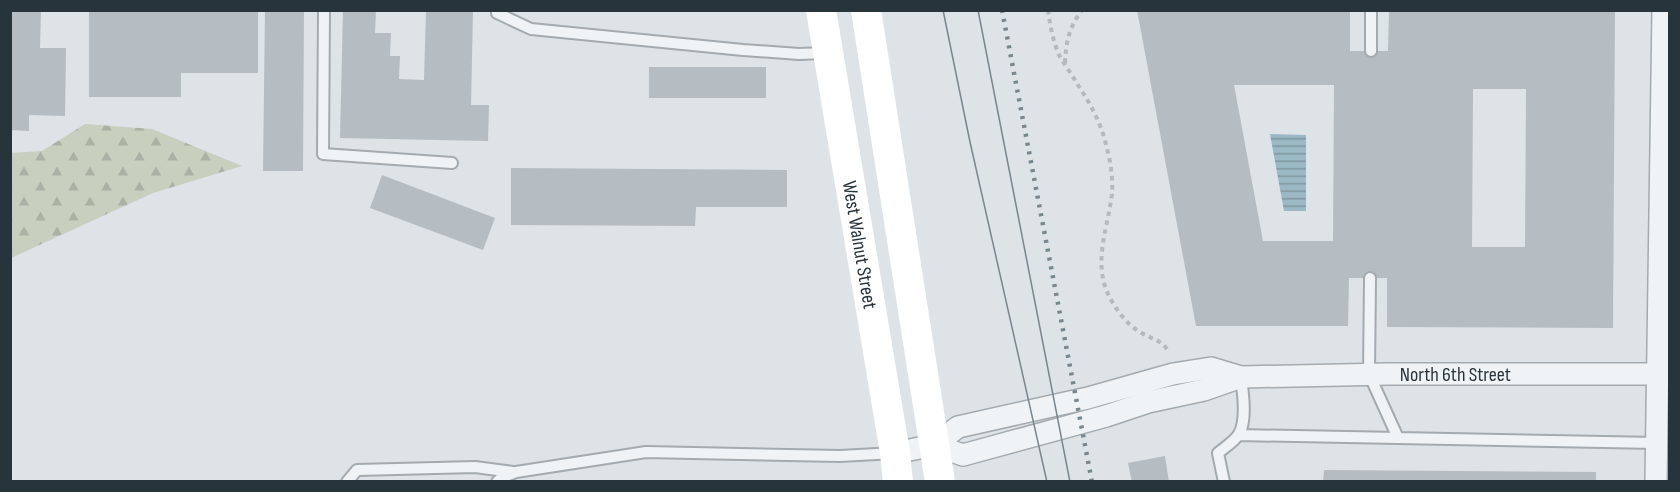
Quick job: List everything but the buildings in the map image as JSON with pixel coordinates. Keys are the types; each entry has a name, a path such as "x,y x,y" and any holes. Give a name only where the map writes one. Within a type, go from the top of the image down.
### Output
{"main road":[{"name":"West Walnut Street","path":"821,10 896,467"},
{"path":"866,10 940,482"}],"street":[{"path":"1656,482 1657,442 1664,375 1663,10"},
{"name":"North 6th Street","path":"896,467 934,445 958,427 1088,398 1173,374 1211,368 1241,377 1369,374 1664,375"}],"lane":[{"path":"324,10 323,154 452,162"},
{"path":"497,10 497,13 531,29 743,50 799,54 828,53"},
{"path":"1371,10 1371,51"},
{"path":"1370,278 1369,374 1398,438"},
{"path":"1224,482 1218,453 1239,435 1244,416 1241,377"},
{"path":"1239,435 1657,442"},
{"path":"497,482 516,472 646,452 840,456 896,467"},
{"path":"348,482 357,470 475,467 516,472"},
{"path":"411,469 411,482"}],"path":[{"path":"1048,10 1051,31 1059,54 1098,119 1107,147 1112,192 1102,244 1103,280 1108,294 1121,314 1139,332 1163,343 1170,358"},
{"path":"1065,64 1066,43 1073,22 1082,10"}],"green space":[{"path":"85,124 152,129 242,166 153,193 11,258 11,153 42,151"}],"water":[{"path":"1270,134 1306,135 1306,211 1284,211"}],"tram line":[{"path":"943,10 970,142 1047,482"},
{"path":"978,10 1070,482"}],"railway":[{"path":"1002,10 1092,482"}]}
